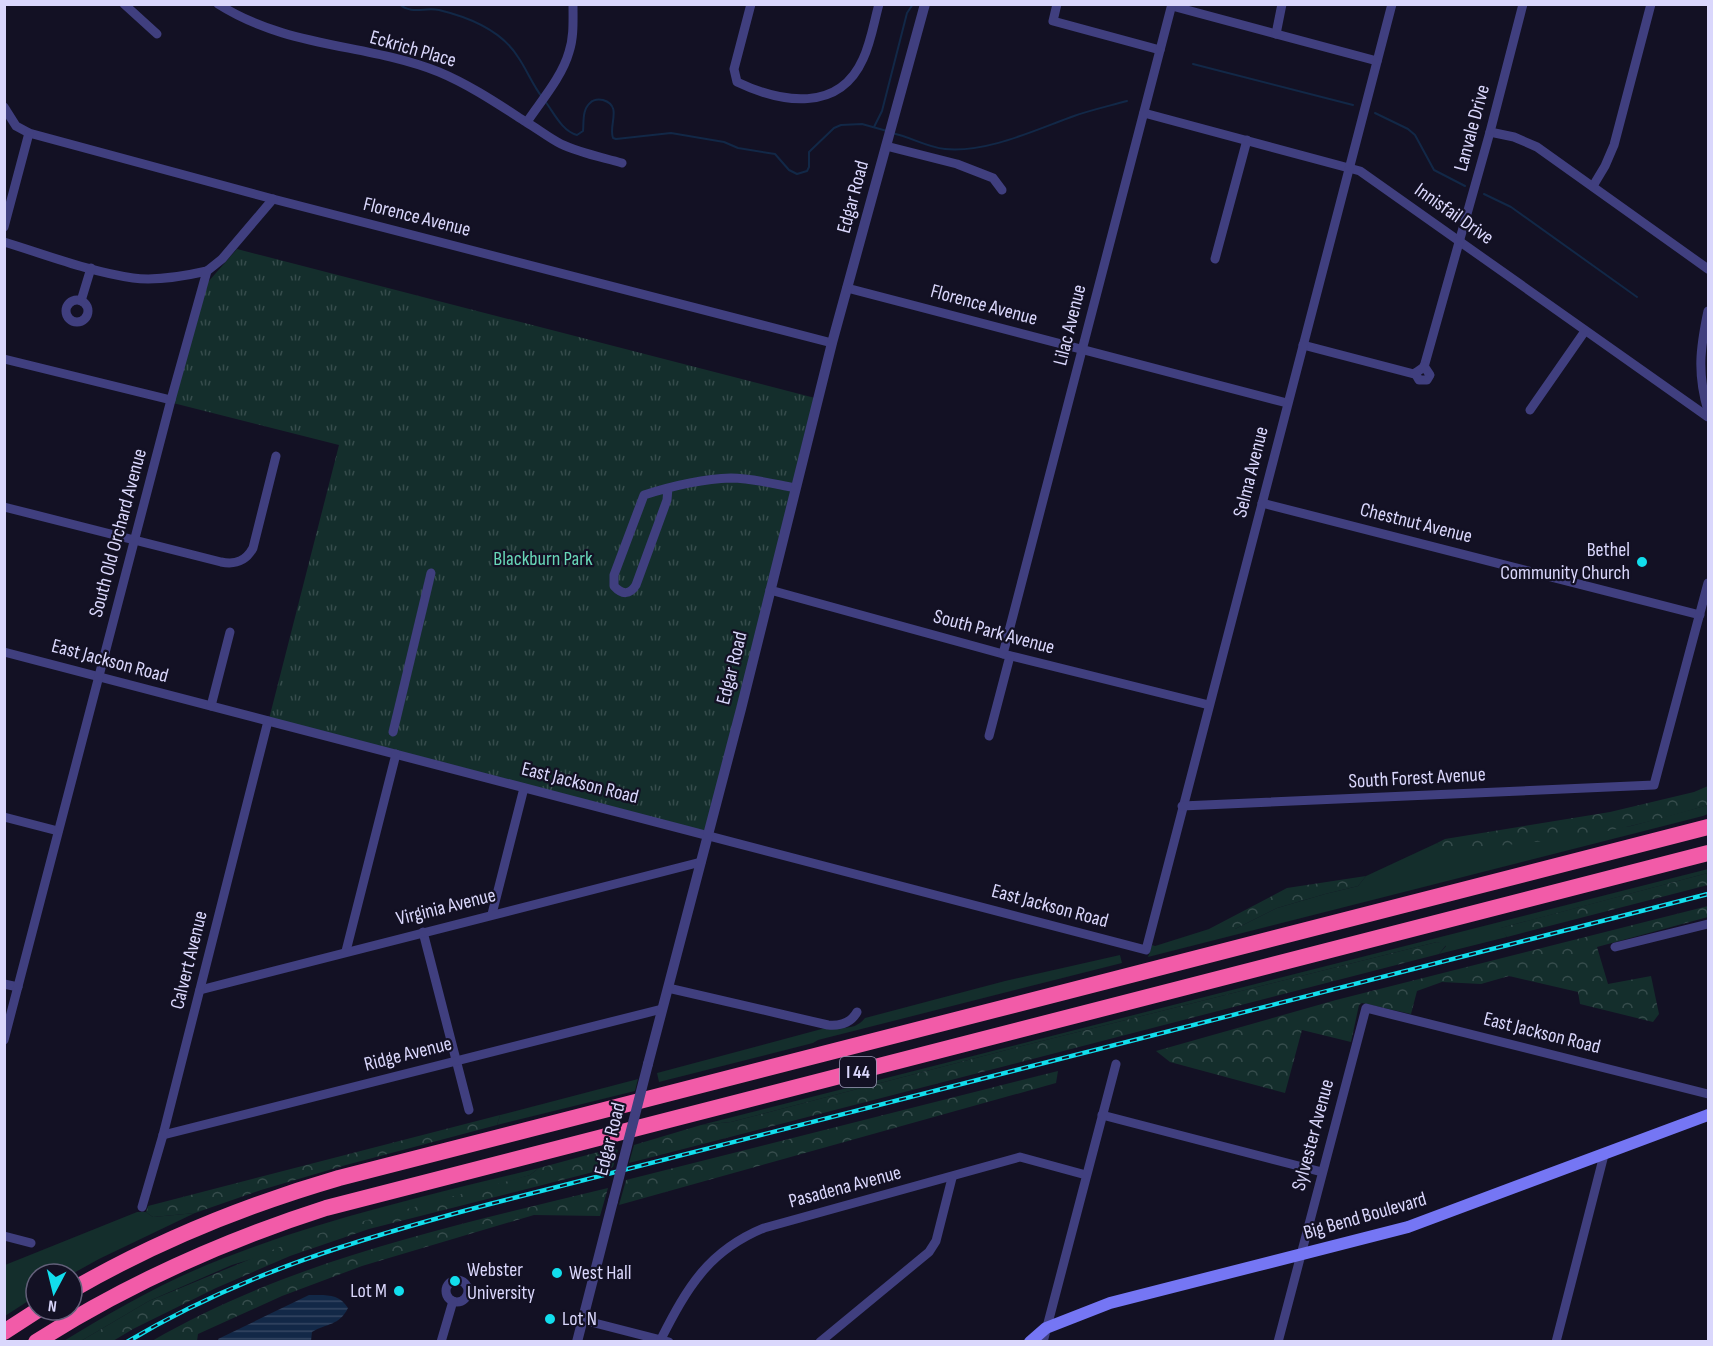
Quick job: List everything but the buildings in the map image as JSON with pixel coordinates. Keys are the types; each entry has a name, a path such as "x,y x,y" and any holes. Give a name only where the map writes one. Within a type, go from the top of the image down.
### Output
{"highway":[{"name":"I 44","path":"84,1283 136,1255 210,1221 339,1178 1708,827"},
{"name":"I 44","path":"36,1341 114,1295 186,1260 238,1238 326,1208 1708,853"},
{"path":"4,1332 24,1319"}],"main road":[{"name":"Big Bend Boulevard","path":"1030,1341 1046,1328 1110,1303 1408,1227 1708,1115"}],"street":[{"path":"124,4 157,34"},
{"name":"Eckrich Place","path":"218,4 231,13 262,27 296,38 438,72 478,91 559,143 579,152 622,163"},
{"path":"527,122 569,54 573,32 573,4"},
{"path":"751,4 734,69 737,82 771,95 805,100 834,90 854,73 863,58 879,4"},
{"name":"Edgar Road","path":"577,1341 832,343 925,4"},
{"path":"1057,4 1053,21 1160,50"},
{"path":"1276,34 1282,4"},
{"name":"Selma Avenue","path":"1146,950 1392,4"},
{"name":"Lanvale Drive","path":"1303,345 1420,370 1490,132 1523,4"},
{"path":"1593,186 1614,145 1651,4"},
{"path":"1172,5 1377,61"},
{"name":"Lilac Avenue","path":"989,736 1006,655 1172,5"},
{"name":"Florence Avenue","path":"4,107 16,126 29,133 273,199 832,343"},
{"name":"Innisfail Drive","path":"1144,113 1360,171 1708,417"},
{"path":"1490,132 1514,137 1537,147 1708,269"},
{"path":"4,227 29,133"},
{"path":"889,137 993,178 1002,190"},
{"path":"1215,259 1247,140"},
{"path":"4,242 91,268 135,278 187,275 207,271 222,259 273,199"},
{"path":"81,301 91,268"},
{"name":"South Old Orchard Avenue","path":"4,1040 171,400 207,271"},
{"name":"Florence Avenue","path":"847,288 1287,403"},
{"path":"1708,311 1700,355 1702,392 1708,411"},
{"path":"1530,410 1585,331"},
{"path":"4,359 171,400"},
{"path":"4,507 227,563 243,560 253,548 276,456"},
{"path":"668,488 667,500 636,585 628,593 622,592 614,586 614,575 644,495 668,488 701,481 732,478 795,488"},
{"name":"Chestnut Avenue","path":"1262,502 1700,615"},
{"path":"393,732 430,573"},
{"path":"1700,615 1707,598 1708,583"},
{"name":"South Park Avenue","path":"770,590 1006,655 1209,705"},
{"name":"South Forest Avenue","path":"1182,806 1654,785 1700,615"},
{"path":"211,706 230,632"},
{"name":"East Jackson Road","path":"4,652 1146,950"},
{"name":"Calvert Avenue","path":"142,1207 163,1135 268,721"},
{"path":"346,951 396,754"},
{"path":"492,914 524,788"},
{"path":"4,817 58,831"},
{"name":"Virginia Avenue","path":"200,990 701,862"},
{"path":"1615,947 1708,924"},
{"path":"423,932 469,1110"},
{"path":"4,984 18,987"},
{"path":"668,988 834,1026 853,1019 857,1012"},
{"name":"East Jackson Road","path":"1366,1008 1708,1094"},
{"name":"Sylvester Avenue","path":"1278,1341 1366,1008"},
{"name":"Ridge Avenue","path":"163,1135 662,1009"},
{"path":"1043,1341 1116,1064"},
{"path":"1102,1115 1322,1172"},
{"path":"1556,1341 1604,1155"},
{"name":"Pasadena Avenue","path":"665,1340 684,1295 698,1275 724,1250 744,1236 764,1228 952,1178 1020,1157 1086,1175"},
{"path":"820,1341 929,1252 936,1241 952,1178"},
{"path":"4,1236 31,1243"},
{"path":"441,1341 453,1301"},
{"path":"582,1320 665,1340"}],"green space":[{"name":"Blackburn Park","path":"237,249 815,398 707,832 269,719 339,445 173,403 208,282"},
{"path":"1708,786 1708,805 1614,830 1555,840 1445,853 1437,843 1445,839 1610,812 1694,792"},
{"path":"1708,805 1708,814 1703,816 1148,957 1152,945 1209,929 1235,929 1277,908 1358,886 1366,876 1437,843 1446,852 1631,826"},
{"path":"1708,869 1708,873 1501,928 1507,937 1439,954 1446,946 1437,942 731,1122 701,1125"},
{"path":"1708,873 1708,885 1507,937 1500,928"},
{"path":"1366,876 1358,886 1277,908 1235,929 1209,929 1287,888"},
{"path":"1708,906 1708,917 1597,947 1608,984 1651,976 1659,1014 1653,1022 1580,1004 1578,992 1509,976 1481,984 1442,982 1417,991 1411,1014 1362,1003 1359,1005 1351,1042 1302,1030 1285,1093 1170,1062 1156,1051 1336,1000"},
{"path":"1437,942 1446,945 1439,954 629,1163 634,1145 701,1125 731,1122"},
{"path":"1120,955 1122,963 659,1082 657,1073 829,1027 844,1028 857,1025 865,1018 1005,981"},
{"path":"1058,1071 1056,1083 619,1205 626,1180"},
{"path":"638,1079 635,1091 497,1125 500,1115"},
{"path":"500,1115 497,1125 346,1165 261,1190 195,1213 153,1217 146,1212 148,1206"},
{"path":"613,1148 618,1150 613,1167 369,1229 290,1256 216,1288 113,1341 81,1341 149,1301 299,1239 530,1175 539,1168"},
{"path":"539,1168 530,1175 232,1265 149,1301 81,1341 62,1342 161,1286 262,1244 380,1208"},
{"path":"608,1188 600,1216 534,1215 362,1266 282,1296 198,1334 197,1341 152,1341 260,1288 316,1267 432,1232"},
{"path":"137,1212 146,1212 153,1217 195,1213 84,1267 84,1262 24,1262 24,1304 5,1316 5,1265"}],"water":[{"path":"309,1295 336,1297 348,1308 337,1321 312,1332 311,1341 219,1341 218,1339"}],"waterway":[{"path":"399,4 409,9 434,9 450,13 473,21 494,33 511,48 542,97"},
{"path":"874,127 882,111 907,13 913,4"},
{"path":"1193,64 1353,105"},
{"path":"545,101 563,126 577,135 583,131 587,106 598,99 609,103 614,111 613,138 671,133 724,142 738,148 775,154 789,170 797,174 807,171 809,152 834,128 841,125 862,124 887,131"},
{"path":"892,133 938,148 977,148 1127,101"},
{"path":"1375,113 1408,129 1415,135 1434,170 1465,186"},
{"path":"1484,194 1511,207 1637,297"}],"railway":[{"path":"127,1342 214,1296 259,1277 395,1230 1708,894"}],"place":[{"name":"Bethel Community Church","path":"1642,562"},
{"name":"West Hall","path":"557,1273"},
{"name":"Webster University","path":"455,1281"},
{"name":"Lot M","path":"399,1291"},
{"name":"Lot N","path":"550,1319"}]}
